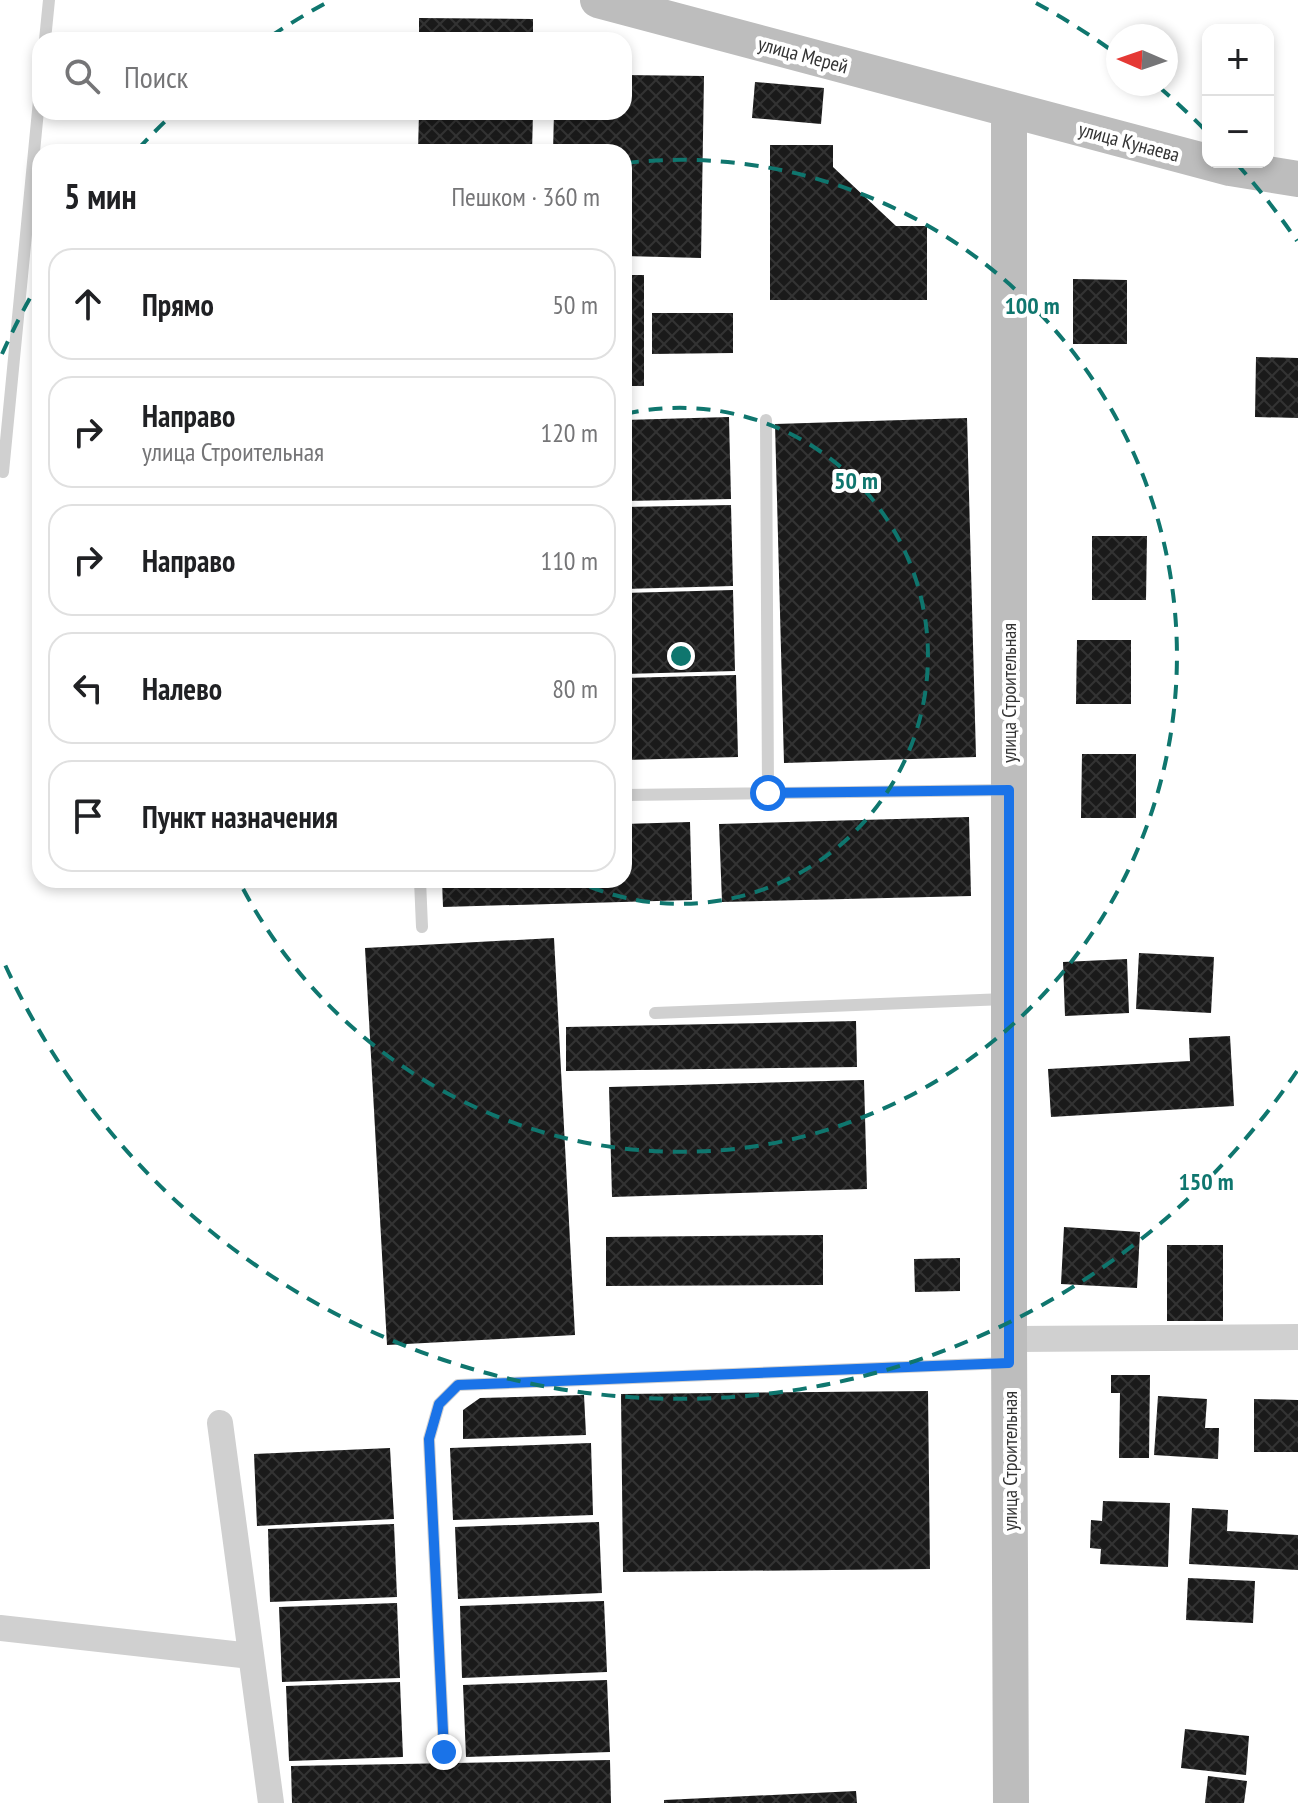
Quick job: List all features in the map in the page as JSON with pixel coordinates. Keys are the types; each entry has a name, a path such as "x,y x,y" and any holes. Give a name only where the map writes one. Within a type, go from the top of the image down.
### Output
{"main road":[{"name":"улица Мерей","path":"598,0 1009,110"},
{"name":"улица Кунаева","path":"1009,110 1230,168 1298,179"},
{"name":"улица Строительная","path":"1009,110 1011,1803"}],"street":[{"path":"1009,1351 1298,1337"},
{"path":"220,1423 271,1803"},
{"path":"0,1628 251,1656"}],"lane":[{"path":"46,32 49,0"},
{"path":"35,144 37,120"},
{"path":"3,472 32,173"},
{"path":"766,420 768,793"},
{"path":"632,795 1009,790"},
{"path":"420,888 422,927"},
{"path":"655,1013 1009,999"},
{"path":"444,1752 429,1439 439,1404 458,1385 1009,1351"}],"building":[{"path":"419,18 533,19 533,32 419,32"},
{"path":"632,75 704,76 701,258 632,256 632,144 553,144 554,120 632,120"},
{"path":"755,82 824,88 821,124 752,118"},
{"path":"419,120 533,120 532,144 418,144"},
{"path":"770,145 833,145 833,167 896,226 927,226 927,300 770,300"},
{"path":"632,275 644,275 644,386 632,386"},
{"path":"1073,279 1127,280 1127,344 1073,344"},
{"path":"652,313 733,313 733,353 652,354"},
{"path":"1256,357 1298,358 1298,418 1255,417"},
{"path":"729,417 731,499 632,501 632,420"},
{"path":"967,418 976,757 784,763 775,424"},
{"path":"731,505 733,586 632,589 632,507"},
{"path":"1092,536 1147,536 1146,600 1092,600"},
{"path":"733,590 735,671 632,674 632,593"},
{"path":"1077,640 1131,640 1131,704 1076,704"},
{"path":"736,675 738,757 632,760 632,678"},
{"path":"1082,754 1136,754 1136,818 1081,818"},
{"path":"969,817 971,896 722,902 719,824"},
{"path":"690,822 692,900 443,907 442,888 632,888 632,824"},
{"path":"554,938 575,1335 387,1345 365,948"},
{"path":"1139,953 1214,957 1211,1013 1136,1009"},
{"path":"1127,959 1129,1013 1065,1016 1063,962"},
{"path":"856,1021 857,1067 566,1071 566,1027"},
{"path":"1230,1036 1234,1106 1051,1117 1048,1069 1190,1061 1189,1038"},
{"path":"864,1080 867,1189 612,1197 609,1087"},
{"path":"1064,1227 1140,1232 1137,1288 1061,1284"},
{"path":"823,1235 823,1285 606,1286 606,1237"},
{"path":"1167,1245 1223,1245 1223,1321 1167,1321"},
{"path":"960,1258 960,1291 915,1292 914,1259"},
{"path":"1111,1375 1150,1375 1149,1458 1119,1458 1120,1393 1111,1393"},
{"path":"928,1391 930,1569 623,1572 621,1394"},
{"path":"584,1395 586,1435 463,1439 463,1410 480,1398"},
{"path":"1158,1396 1207,1399 1205,1428 1219,1428 1218,1459 1154,1455"},
{"path":"1254,1399 1298,1400 1298,1452 1254,1452"},
{"path":"591,1443 593,1515 453,1520 450,1448"},
{"path":"390,1448 394,1519 257,1526 254,1454"},
{"path":"1103,1501 1170,1503 1168,1567 1100,1564 1101,1549 1090,1548 1091,1520 1102,1521"},
{"path":"1192,1508 1228,1510 1227,1531 1298,1535 1298,1570 1189,1564"},
{"path":"599,1522 602,1593 458,1599 455,1527"},
{"path":"394,1524 397,1597 270,1602 268,1529"},
{"path":"1188,1578 1255,1581 1253,1623 1186,1620"},
{"path":"604,1601 607,1672 462,1678 460,1606"},
{"path":"397,1603 400,1678 282,1682 279,1607"},
{"path":"607,1680 610,1752 466,1757 463,1685"},
{"path":"400,1682 403,1757 289,1761 286,1686"},
{"path":"1185,1729 1249,1736 1246,1775 1181,1768"},
{"path":"610,1760 611,1803 292,1803 291,1766"},
{"path":"1208,1776 1247,1781 1244,1803 1205,1803"},
{"path":"856,1791 857,1803 664,1803 664,1800"}],"route":[{"path":"444,1752 429,1439 439,1404 458,1385 1009,1363 1009,790 768,793"}]}
